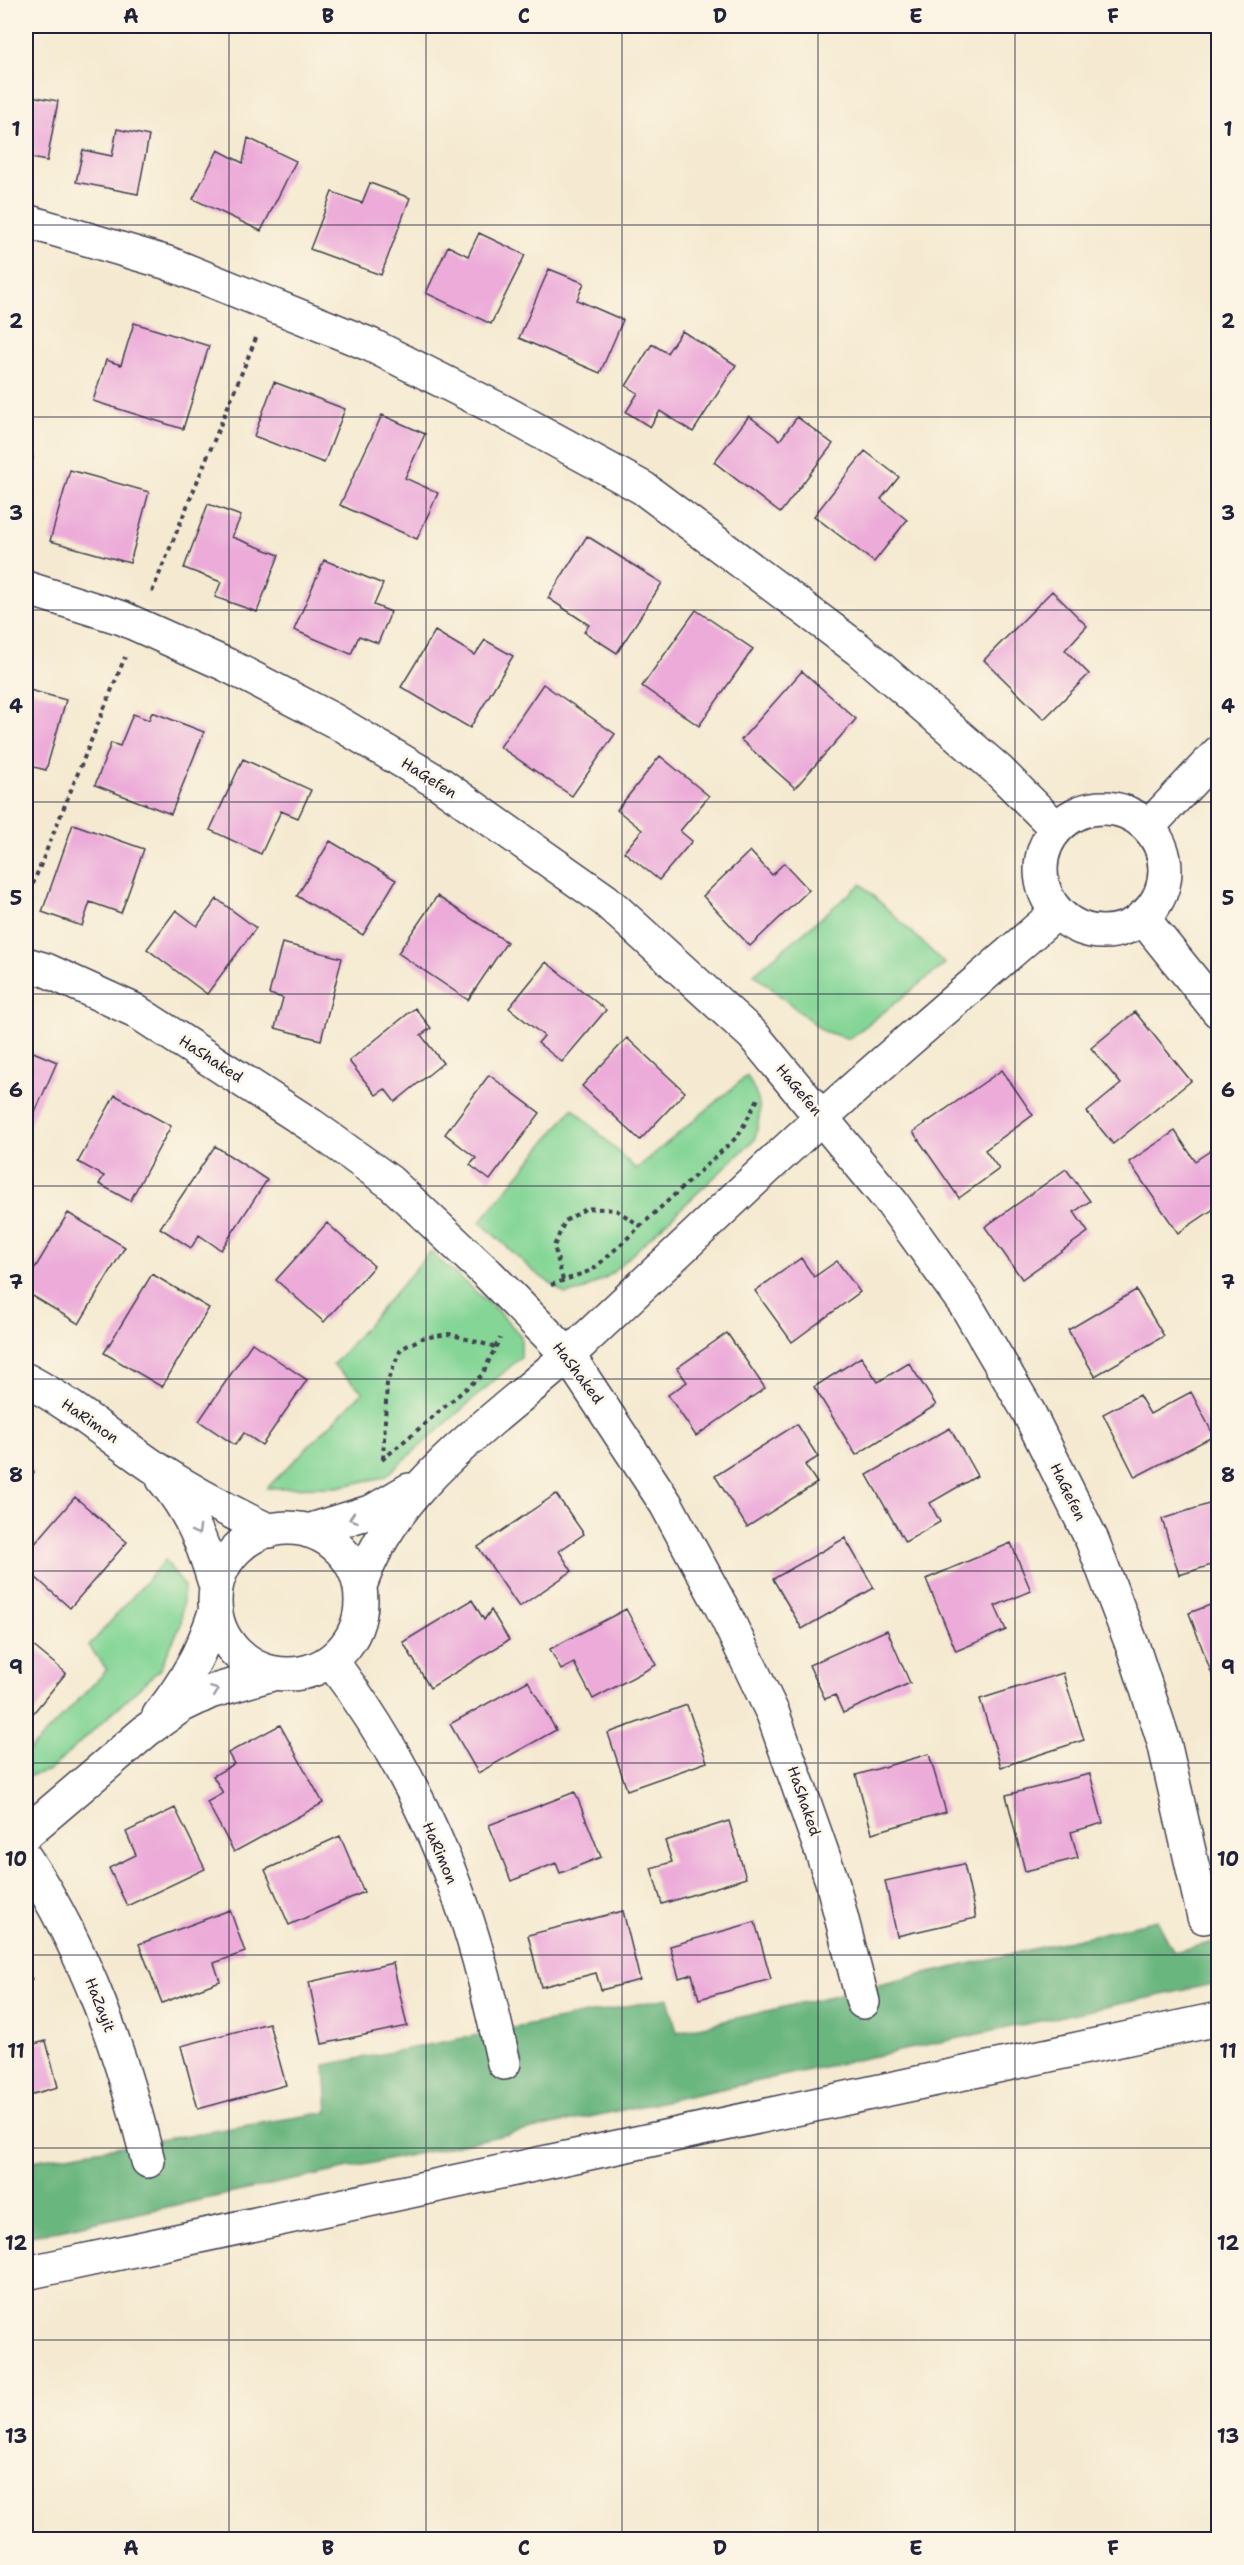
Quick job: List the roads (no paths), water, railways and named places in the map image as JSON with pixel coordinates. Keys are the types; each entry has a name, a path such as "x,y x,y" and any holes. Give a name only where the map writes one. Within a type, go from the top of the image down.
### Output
{"street":[{"path":"26,221 168,263 371,345 504,412 643,488 858,650 998,770 1056,828"},
{"name":"HaGefen","path":"26,588 122,618 227,665 333,720 439,783 605,900 753,1035 892,1203 967,1307 1028,1411 1092,1540 1134,1650 1164,1742 1204,1917"},
{"path":"1148,827 1218,753"},
{"path":"1108,808 1126,812 1148,827 1162,851 1165,871 1161,892 1151,909 1136,923 1117,931 1097,932 1079,928 1062,918 1050,903 1042,886 1040,865 1045,846 1056,828 1072,815 1089,809 1108,808"},
{"path":"308,1531 373,1511 423,1482 568,1355 822,1117 1057,912"},
{"path":"1142,917 1218,1011"},
{"name":"HaShaked","path":"26,964 45,970 134,1010 292,1112 390,1182 488,1274 568,1355 666,1504 721,1606 773,1714 832,1881 863,2002"},
{"name":"HaRimon","path":"26,1380 52,1394 152,1466 200,1496 270,1531"},
{"name":"HaRimon","path":"152,1466 177,1496 202,1541 216,1599"},
{"path":"360,1586 369,1559 383,1534 423,1482"},
{"path":"26,1833 147,1730 181,1706 210,1692 276,1673 308,1672 331,1661 346,1647 357,1628 362,1607 360,1586 353,1566 340,1548 322,1536 308,1531 280,1528 260,1534 241,1545 225,1563 205,1644 169,1704 147,1730"},
{"path":"216,1599 223,1636 238,1655 259,1669 276,1673"},
{"name":"HaRimon","path":"331,1661 362,1703 430,1828 465,1916 486,1984 504,2063"},
{"name":"HaZayit","path":"26,1859 67,1931 94,1987 117,2052 148,2161"},
{"path":"26,2273 1218,2019"}]}
